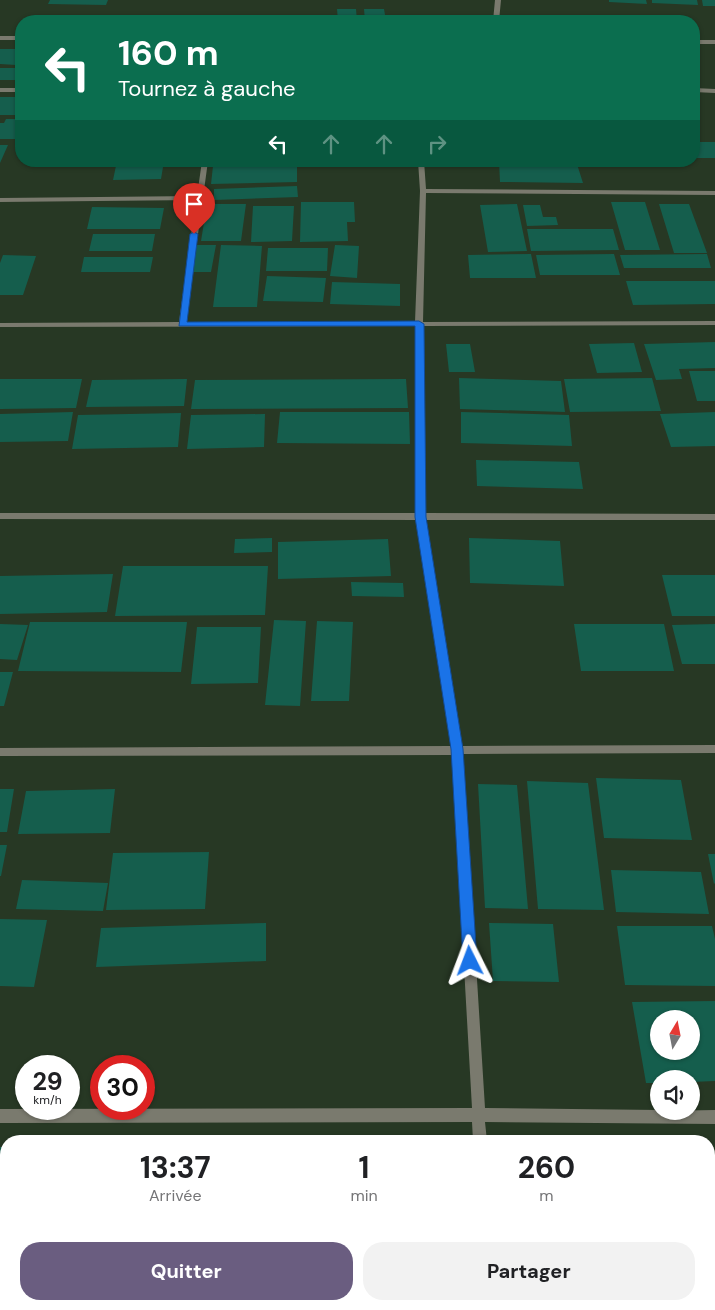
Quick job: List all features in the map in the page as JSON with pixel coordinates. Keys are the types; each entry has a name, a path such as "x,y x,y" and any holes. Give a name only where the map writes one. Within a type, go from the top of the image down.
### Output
{"street":[{"path":"497,15 498,0"},
{"path":"0,38 15,38"},
{"path":"700,42 715,42"},
{"path":"0,90 15,90"},
{"path":"700,90 715,91"},
{"path":"182,325 204,167"},
{"path":"421,167 423,191 419,324 420,517 457,749 480,1135"},
{"path":"423,191 715,193"},
{"path":"0,200 199,198"},
{"path":"0,325 715,323"},
{"path":"0,516 715,517"},
{"path":"0,752 715,749"},
{"path":"0,1116 479,1115 715,1117"}],"building":[{"path":"50,0 108,0 106,5 48,4"},
{"path":"609,0 646,0 647,4 609,2"},
{"path":"652,0 697,0 698,5 652,3"},
{"path":"702,0 715,0 715,6 703,6"},
{"path":"337,9 356,9 356,15 338,15"},
{"path":"364,9 384,9 385,15 364,15"},
{"path":"0,49 15,49 15,65 0,64"},
{"path":"0,68 15,68 15,80 0,80"},
{"path":"0,97 15,97 15,115 0,115"},
{"path":"6,119 15,119 15,139 0,139 0,123 4,123"},
{"path":"700,142 715,142 715,158 700,158"},
{"path":"0,145 8,145 0,163"},
{"path":"116,167 163,167 161,179 113,180"},
{"path":"213,167 297,167 297,182 211,184"},
{"path":"499,167 578,167 583,183 500,182"},
{"path":"297,186 298,197 214,200 214,189"},
{"path":"301,202 354,202 355,222 347,222 348,241 300,242"},
{"path":"611,202 645,202 660,250 625,250"},
{"path":"207,204 246,204 241,241 201,241"},
{"path":"517,204 527,251 488,252 480,205"},
{"path":"659,204 689,204 707,253 674,253"},
{"path":"523,205 540,205 543,217 556,217 558,225 527,226"},
{"path":"253,206 294,206 292,241 251,242"},
{"path":"92,207 164,208 160,229 87,229"},
{"path":"527,229 613,229 619,250 531,251"},
{"path":"93,234 155,234 152,251 89,251"},
{"path":"197,245 216,245 211,272 192,272"},
{"path":"221,245 262,246 257,307 213,307"},
{"path":"335,245 359,246 357,278 330,276"},
{"path":"268,248 328,248 327,271 266,271"},
{"path":"531,254 536,278 470,278 468,255"},
{"path":"614,254 620,275 540,275 536,255"},
{"path":"707,254 711,268 624,268 620,255"},
{"path":"3,255 36,256 23,295 0,295 0,263"},
{"path":"84,257 153,257 150,272 81,272"},
{"path":"267,276 326,278 323,302 263,301"},
{"path":"626,281 715,281 715,304 633,305"},
{"path":"332,282 400,284 400,306 330,304"},
{"path":"715,342 715,368 679,369 682,379 656,380 644,344"},
{"path":"634,343 642,372 597,373 589,344"},
{"path":"446,344 470,344 475,372 449,372"},
{"path":"689,371 715,371 715,401 697,401"},
{"path":"459,378 561,381 565,412 460,409"},
{"path":"652,378 661,411 570,412 564,379"},
{"path":"0,379 82,379 76,408 0,409"},
{"path":"187,379 184,406 86,407 92,380"},
{"path":"406,379 408,408 191,409 195,380"},
{"path":"73,412 68,441 0,442 0,414"},
{"path":"280,412 409,412 410,444 277,443"},
{"path":"461,412 569,415 572,446 461,443"},
{"path":"715,412 715,446 671,447 660,414"},
{"path":"181,413 178,447 72,449 78,415"},
{"path":"265,414 264,447 187,449 191,415"},
{"path":"476,460 579,462 583,489 477,486"},
{"path":"272,538 272,552 234,553 235,539"},
{"path":"469,538 560,541 564,586 470,583"},
{"path":"388,539 391,576 278,579 278,542"},
{"path":"123,566 268,566 265,615 115,616"},
{"path":"113,574 107,612 0,614 0,576"},
{"path":"662,575 715,575 715,616 672,616"},
{"path":"351,582 403,583 404,597 352,596"},
{"path":"274,620 306,621 300,706 265,705"},
{"path":"317,621 353,622 349,701 311,701"},
{"path":"30,622 187,622 181,672 18,671"},
{"path":"0,624 28,625 17,660 0,659"},
{"path":"574,624 664,624 674,671 581,671"},
{"path":"715,624 715,664 682,664 672,625"},
{"path":"197,627 261,627 258,683 191,684"},
{"path":"0,672 13,672 4,706 0,706"},
{"path":"596,778 681,780 692,840 604,838"},
{"path":"527,781 588,783 604,910 538,909"},
{"path":"478,784 517,785 528,909 485,908"},
{"path":"0,789 14,789 7,832 0,832"},
{"path":"115,789 110,833 18,834 26,791"},
{"path":"0,845 7,845 1,876 0,876"},
{"path":"209,852 205,909 106,910 113,853"},
{"path":"708,854 715,854 714,884"},
{"path":"611,870 701,872 709,914 616,912"},
{"path":"22,880 108,883 103,911 16,909"},
{"path":"0,919 47,920 34,987 0,986"},
{"path":"266,923 266,961 96,967 101,928"},
{"path":"489,923 553,924 559,982 493,981"},
{"path":"617,926 712,926 715,939 715,986 625,985"},
{"path":"715,1001 715,1081 700,1082 700,1070 650,1070 650,1083 646,1083 632,1002"}],"route":[{"path":"194,234 182,325 419,324 420,517 457,749 470,961"}]}
